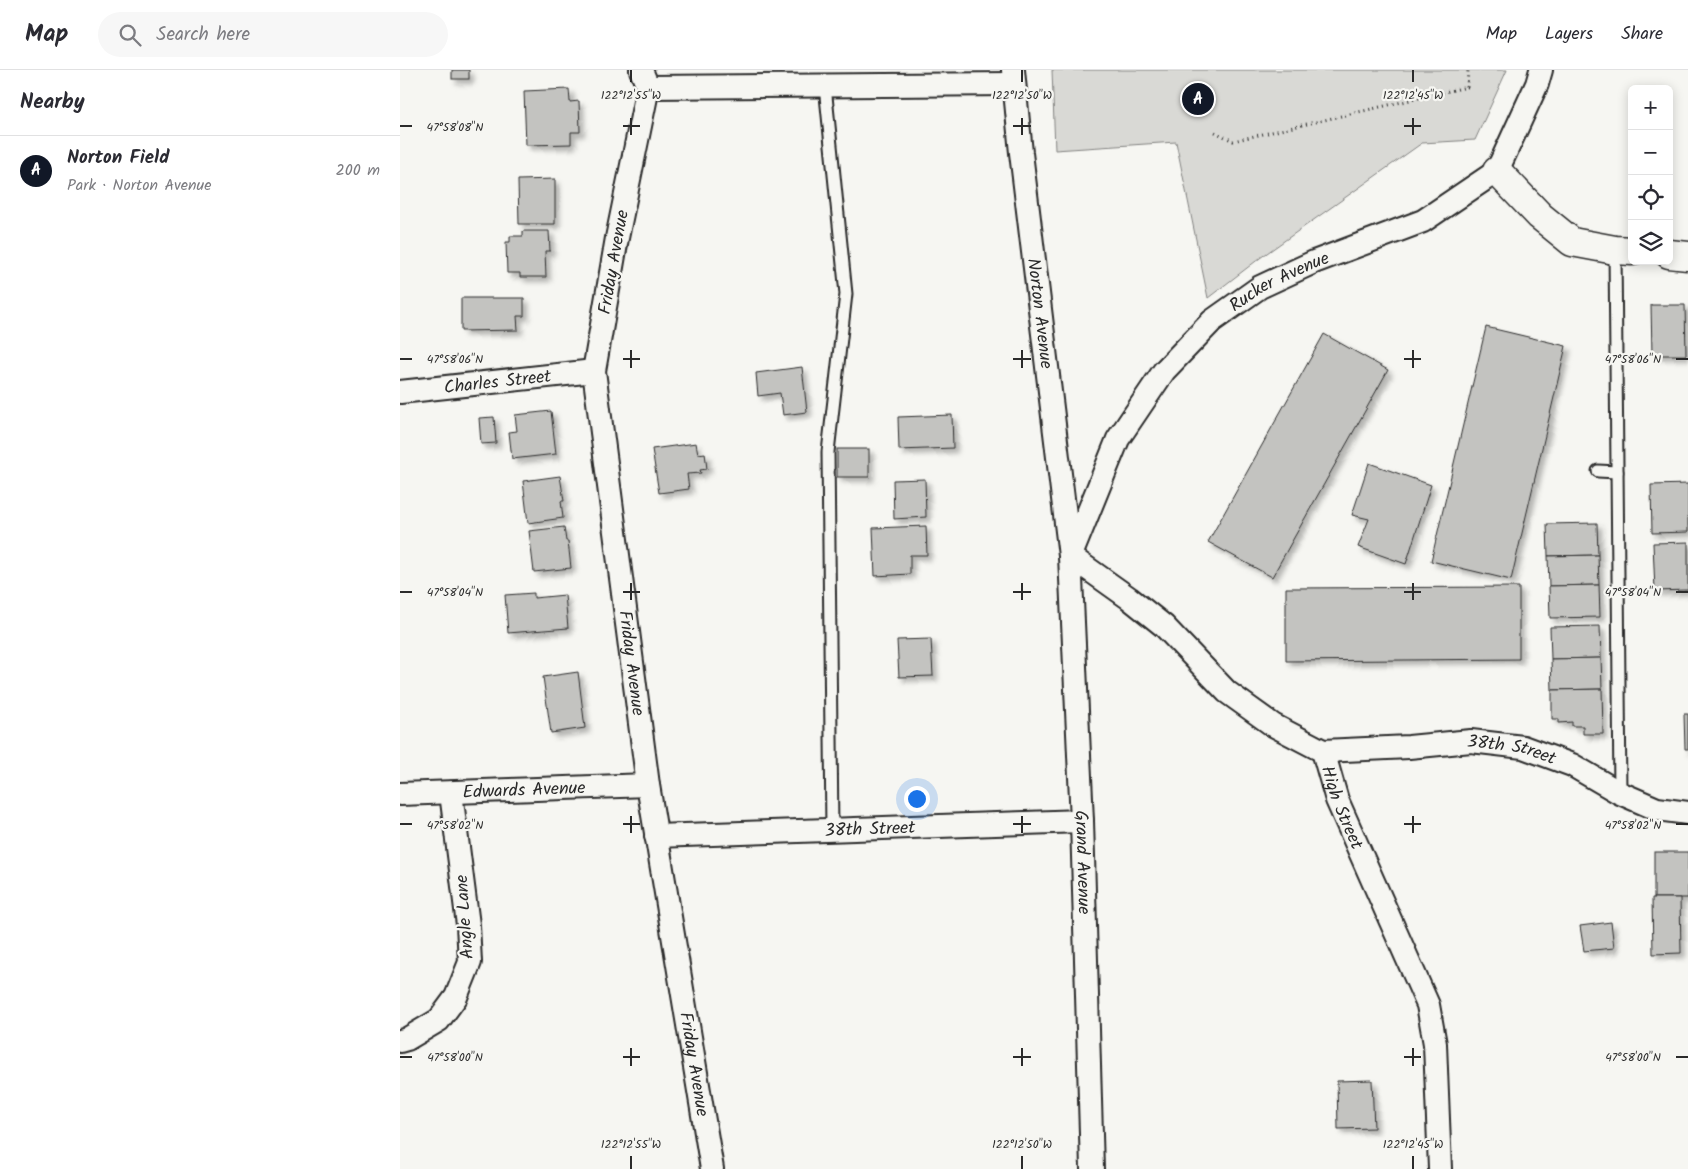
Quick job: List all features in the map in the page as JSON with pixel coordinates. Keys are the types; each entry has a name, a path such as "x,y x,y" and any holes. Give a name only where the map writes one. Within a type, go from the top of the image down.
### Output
{"street":[{"path":"1541,70 1537,84 1497,171 1540,216 1572,242 1623,251"},
{"path":"644,79 824,86 1013,77"},
{"name":"Norton Avenue","path":"1013,77 1070,556"},
{"name":"Friday Avenue","path":"644,79 594,371 648,785 712,1169"},
{"name":"Rucker Avenue","path":"1070,556 1118,439 1164,371 1212,321 1269,282 1314,262 1423,221 1497,171"},
{"path":"1673,254 1688,256"},
{"name":"Charles Street","path":"400,392 594,371"},
{"name":"High Street","path":"1070,556 1129,598 1164,626 1227,692 1273,725 1323,751 1337,800 1428,1005 1435,1044 1440,1169"},
{"name":"Grand Avenue","path":"1070,556 1082,821 1092,1169"},
{"name":"38th Street","path":"1323,751 1471,741 1523,747 1572,764 1620,793 1657,809 1688,813"},
{"name":"Edwards Avenue","path":"400,794 648,785"},
{"name":"Angle Lane","path":"400,1041 407,1039 439,1020 456,997 470,962 468,925 451,793"},
{"name":"38th Street","path":"656,836 1082,821"}],"lane":[{"path":"824,86 846,294 828,452 832,830"},
{"path":"1620,793 1617,472 1623,251"},
{"path":"1598,471 1617,472"}],"path":[{"path":"1215,132 1233,141 1468,86 1468,70"}],"shaded area":[{"path":"1052,70 1507,70 1475,140 1422,143 1260,258 1208,298 1176,142 1055,150"}],"building":[{"path":"452,70 469,70 469,79 452,79"},
{"path":"569,89 570,102 579,101 580,132 571,132 571,144 526,145 524,91"},
{"path":"555,179 555,224 519,224 518,180"},
{"path":"523,231 549,231 550,251 545,251 546,277 520,277 520,273 507,273 506,242 510,242 510,236 523,236"},
{"path":"461,298 524,298 524,316 517,316 518,330 461,331"},
{"path":"1651,305 1685,305 1686,355 1652,355"},
{"path":"1486,327 1566,346 1511,580 1431,561"},
{"path":"1324,334 1388,370 1272,577 1208,542"},
{"path":"802,367 807,412 783,415 780,393 758,396 756,373"},
{"path":"551,411 556,454 512,459 509,432 517,431 515,415"},
{"path":"952,415 953,448 899,450 898,417"},
{"path":"494,417 496,443 481,444 479,418"},
{"path":"696,443 698,454 705,453 707,469 700,470 701,473 687,474 689,489 659,493 652,449"},
{"path":"837,449 869,449 869,477 837,477"},
{"path":"1369,463 1431,485 1406,564 1358,547 1369,519 1352,515"},
{"path":"560,476 564,501 561,501 563,518 528,523 523,481"},
{"path":"925,479 926,517 894,519 893,480"},
{"path":"1688,484 1688,532 1652,533 1651,485"},
{"path":"1597,523 1598,555 1548,556 1547,524"},
{"path":"926,526 927,555 910,555 910,574 875,576 873,528"},
{"path":"564,527 566,541 568,541 571,568 534,572 529,531"},
{"path":"1688,542 1688,590 1655,591 1653,543"},
{"path":"1598,555 1599,585 1549,586 1548,556"},
{"path":"1599,585 1600,617 1550,618 1549,586"},
{"path":"1519,587 1519,659 1286,661 1286,588"},
{"path":"534,593 534,598 565,595 568,628 508,633 505,595"},
{"path":"1600,626 1601,658 1551,659 1550,627"},
{"path":"931,639 933,676 899,677 897,640"},
{"path":"1601,658 1602,689 1552,690 1551,659"},
{"path":"578,672 585,728 551,733 543,677"},
{"path":"1602,689 1603,734 1583,734 1583,726 1572,726 1572,722 1559,723 1559,719 1552,719 1552,690"},
{"path":"1684,714 1688,714 1688,749 1685,749"},
{"path":"1654,852 1688,852 1688,898 1654,898"},
{"path":"1652,898 1680,898 1681,953 1653,954"},
{"path":"1611,922 1614,948 1584,951 1580,926"},
{"path":"1372,1080 1374,1128 1338,1129 1337,1081"}],"place":[{"name":"Norton Field","path":"1198,99"}]}
